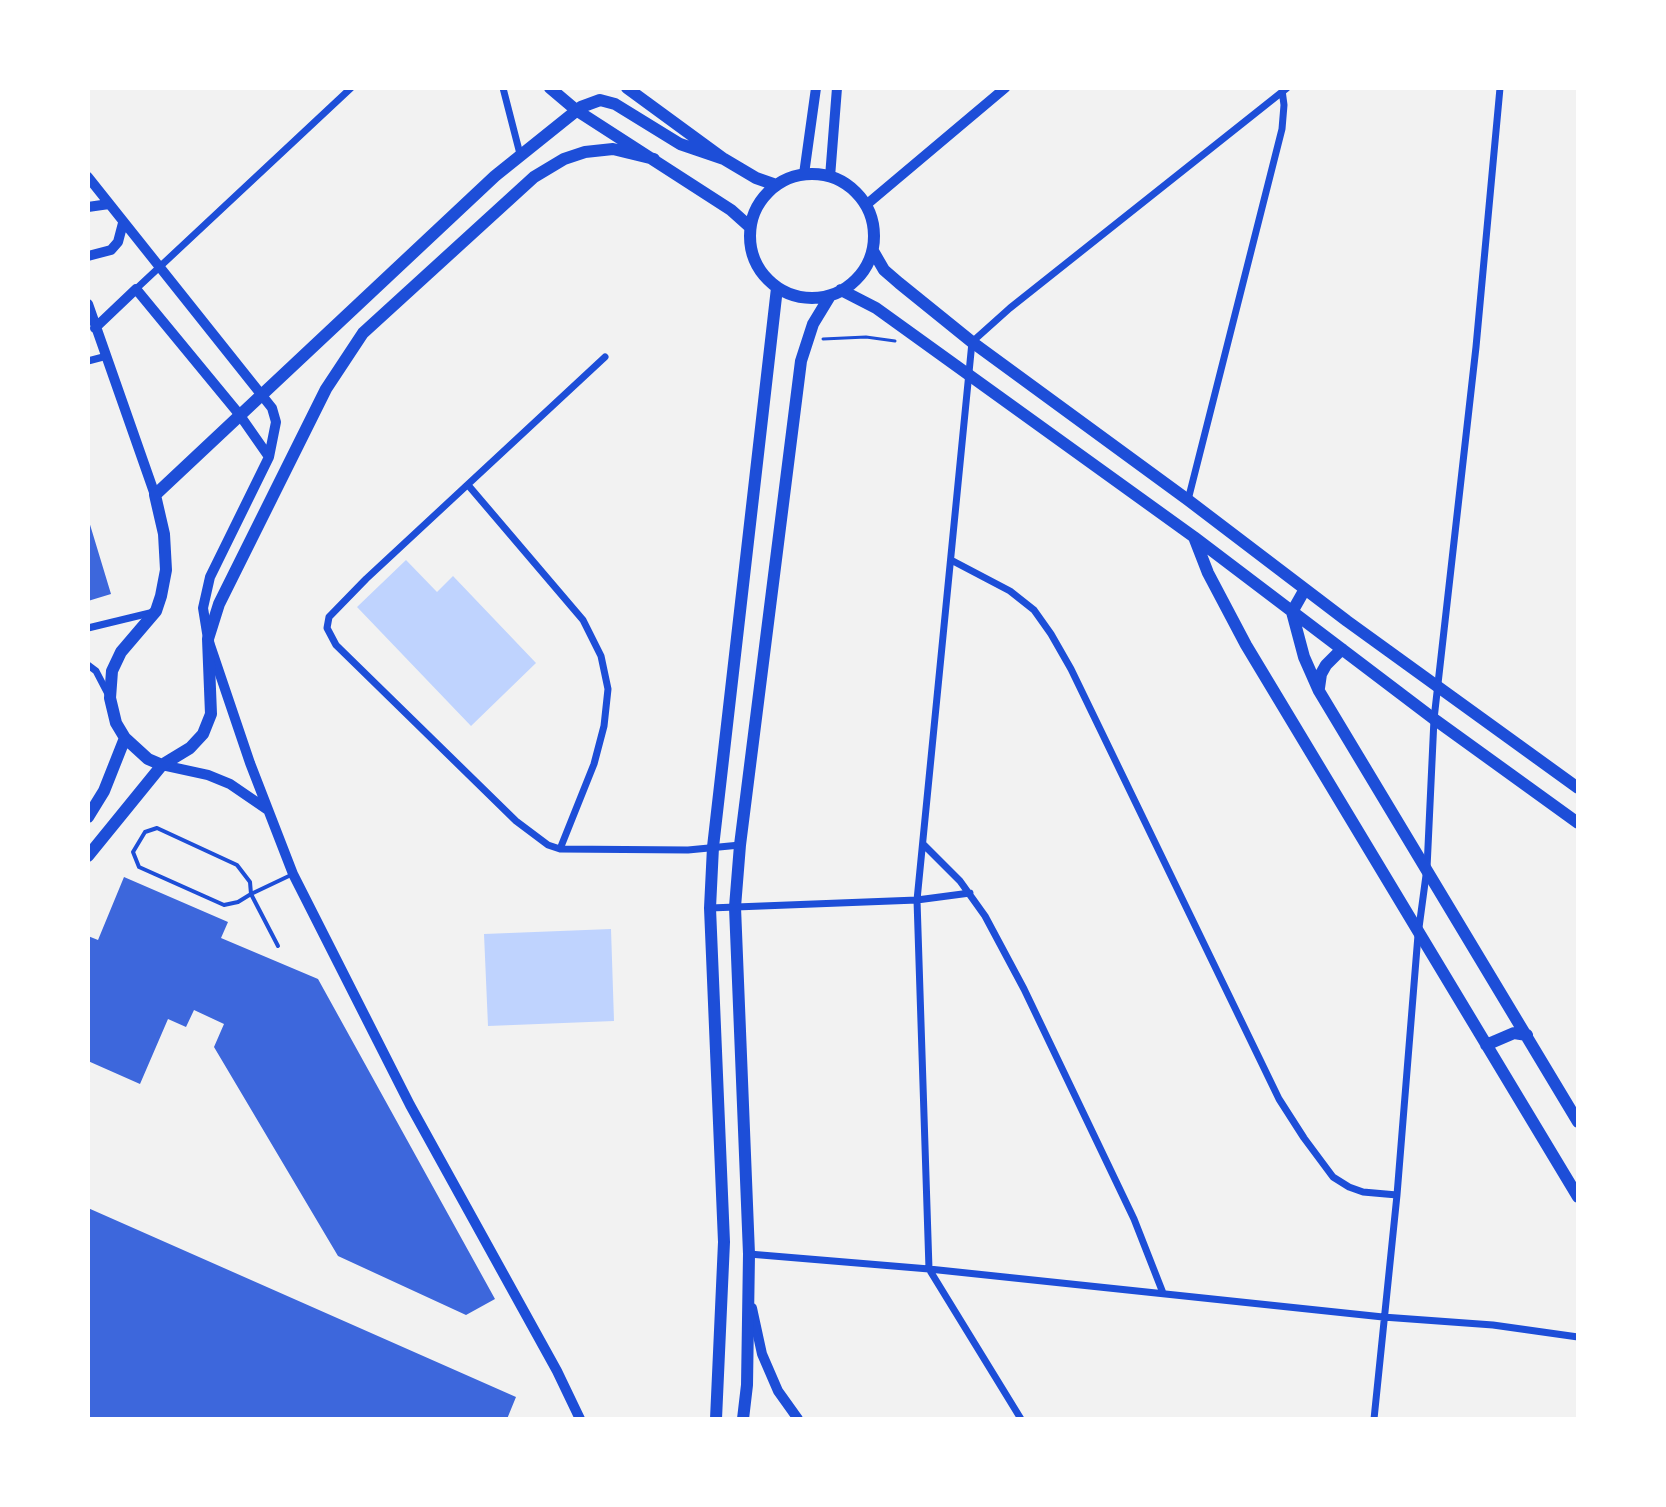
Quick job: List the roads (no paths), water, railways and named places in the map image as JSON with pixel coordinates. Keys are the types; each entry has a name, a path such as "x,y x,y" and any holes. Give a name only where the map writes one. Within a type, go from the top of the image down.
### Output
{"main road":[{"path":"550,88 576,110 731,210 750,227"},
{"path":"627,88 724,159 756,178 776,185"},
{"path":"804,174 816,88"},
{"path":"830,177 837,88"},
{"path":"866,205 1005,88"},
{"path":"155,495 520,154 576,110 600,100 615,104 680,144 724,159"},
{"path":"580,1419 557,1371 410,1105 293,874 208,639 219,604 326,389 363,333 534,177 564,159 585,152 613,149 654,159"},
{"path":"804,174 830,177 850,186 866,205 874,233 873,251 865,269 852,284 836,293 799,297 777,288 756,263 750,245 750,227 763,196 776,185 789,177 804,174"},
{"path":"88,177 158,268 262,393 272,408 276,422 269,457 210,577 203,608 208,639 211,714 203,734 181,755 162,765 88,856"},
{"path":"88,207 109,204"},
{"path":"88,256 111,250 118,242 123,223"},
{"path":"873,251 884,270 972,342 1578,788"},
{"path":"716,1419 724,1242 710,908 713,847 777,288"},
{"path":"95,328 136,289 239,414 269,457"},
{"path":"743,1419 749,1254 735,907 740,845 801,361 813,324 836,293"},
{"path":"836,293 876,308 1194,537 1434,719 1578,823"},
{"path":"88,304 155,495 164,534 166,570 156,611 112,671 110,698 116,723 125,738 148,759 230,784 270,812"},
{"path":"1194,537 1208,573 1246,645 1578,1197"},
{"path":"1305,589 1292,612 1304,657 1319,691 1578,1122"},
{"path":"1319,691 1321,674 1342,649"},
{"path":"88,817 104,791 125,738"},
{"path":"1486,1045 1514,1033 1527,1035"},
{"path":"749,1287 762,1354 778,1391 798,1419"}],"street":[{"path":"136,289 351,88"},
{"path":"503,88 520,154"},
{"path":"1374,1419 1397,1195 1418,935 1427,868 1434,719 1476,347 1500,88"},
{"path":"1021,1419 929,1269 917,900 972,342 1010,308 1284,89"},
{"path":"1188,500 1282,129 1284,89"},
{"path":"88,361 107,356"},
{"path":"605,357 335,610 329,617 327,628 336,645 516,821 548,845 560,849 688,850 740,845"},
{"path":"468,485 583,620 601,656 608,689 604,726 594,764 560,849"},
{"path":"951,560 1010,591 1034,610 1051,634 1279,1099 1304,1138 1333,1177 1349,1187 1363,1192 1397,1195"},
{"path":"88,628 156,611"},
{"path":"88,665 96,671 110,698"},
{"path":"923,844 970,893 985,916 1024,989 1134,1219 1163,1293"},
{"path":"710,908 917,900 970,893"},
{"path":"749,1254 929,1269 1383,1317 1493,1325 1578,1337"}],"lane":[{"path":"278,946 251,894 250,882 237,865 157,828 145,832 133,852 139,867 224,905 238,902 251,894 293,874"}],"water":[{"path":"406,560 437,592 453,576 536,663 471,726 357,607"},
{"path":"611,929 614,1021 488,1026 484,934"}]}
